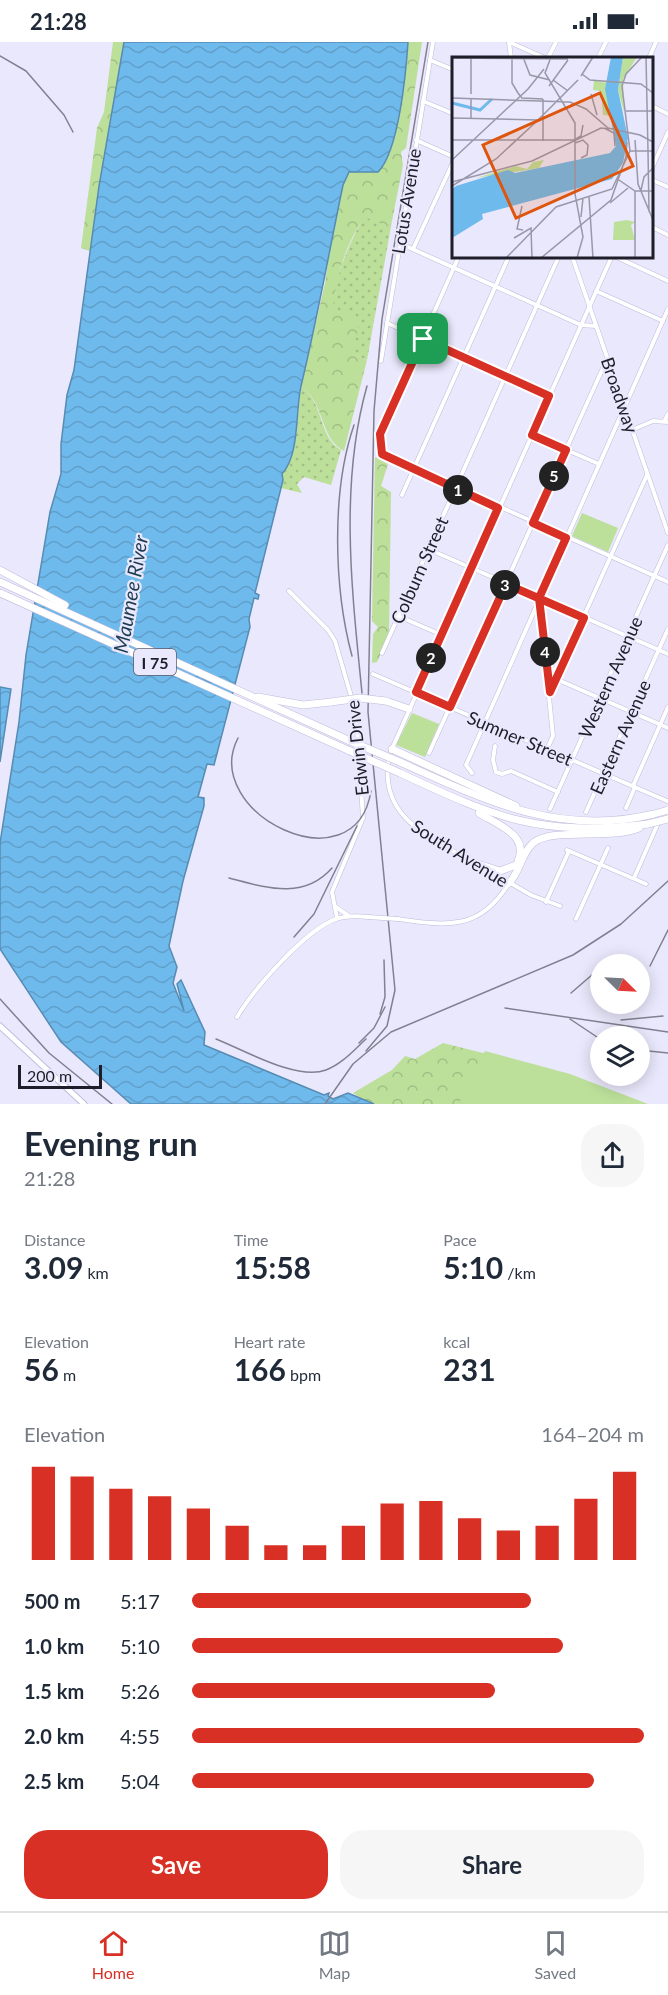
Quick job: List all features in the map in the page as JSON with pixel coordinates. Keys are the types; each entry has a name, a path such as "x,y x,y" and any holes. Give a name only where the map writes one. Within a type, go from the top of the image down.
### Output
{"highway":[{"path":"0,570 112,631"},
{"name":"I 75","path":"0,582 350,741 507,808 570,820 605,821 668,810"},
{"name":"I 75","path":"0,593 470,806 510,820 560,829 608,829 668,819"},
{"path":"247,694 303,705 360,698 386,701 409,709"},
{"path":"392,749 509,804 570,820"},
{"path":"470,806 518,839 521,850 509,884"},
{"path":"509,884 527,851 542,838 611,835 629,832 648,824"},
{"path":"474,863 500,871 516,864"}],"main road":[{"path":"0,1026 80,1103"}],"street":[{"name":"Lotus Avenue","path":"381,361 433,42"},
{"path":"511,57 509,42 545,57"},
{"path":"548,57 556,42"},
{"path":"598,57 606,42"},
{"path":"648,57 656,42"},
{"path":"430,60 452,70"},
{"path":"423,100 452,114"},
{"path":"653,107 668,114"},
{"path":"653,164 667,139 668,132"},
{"path":"416,140 452,158"},
{"path":"413,249 452,160"},
{"path":"653,181 668,187"},
{"path":"653,228 668,235"},
{"path":"399,243 581,325 596,326"},
{"path":"458,258 380,434 384,456 668,582"},
{"path":"402,495 508,258"},
{"name":"Colburn Street","path":"382,653 558,258"},
{"name":"Broadway","path":"573,258 668,533"},
{"name":"South Avenue","path":"560,906 509,884 416,828 399,812 392,799 388,782 392,749 416,692 612,258"},
{"path":"617,258 668,281"},
{"path":"596,291 663,321"},
{"path":"472,773 466,765 484,722 668,309"},
{"path":"387,323 549,396"},
{"path":"429,753 607,359"},
{"path":"632,430 653,422 667,421 668,414"},
{"path":"532,435 599,464"},
{"path":"550,692 647,475"},
{"name":"Western Avenue","path":"550,809 668,545"},
{"path":"428,549 668,654"},
{"name":"Edwin Drive","path":"289,591 335,641 356,712 363,818 334,887 333,902"},
{"path":"539,598 554,736 548,749"},
{"path":"398,616 442,635"},
{"name":"Eastern Avenue","path":"586,812 668,629"},
{"name":"Sumner Street","path":"373,674 668,801"},
{"path":"556,679 668,728"},
{"path":"626,808 668,707"},
{"path":"495,746 493,760 500,774 511,771 558,792"},
{"path":"634,879 668,801"},
{"path":"576,919 608,848"},
{"path":"548,902 568,850 646,884"},
{"path":"237,1017 248,998 302,942 338,918 368,916 444,925 472,920 495,903 509,884"},
{"path":"333,902 340,912 353,916"},
{"path":"333,902 338,918"}],"green space":[{"path":"113,42 124,42 90,251 81,248 97,128 104,112"},
{"path":"408,42 422,42 406,148 401,152 403,165 392,221 386,226 365,217 348,248 334,295 333,307 359,321 353,354 367,360 344,451 330,437 314,401 301,387 325,283 334,218 345,178 352,170 376,172 384,163 396,131 400,112"},
{"path":"365,216 386,226 392,221 367,360 353,354 333,307 335,287 344,260"},
{"path":"301,387 314,401 328,437 341,450 331,485 304,477 297,484 302,493 281,488 282,474 287,467 294,446"},
{"path":"375,457 388,464 381,486 391,492 389,635 377,662 372,663 373,634 378,627 372,621"},
{"path":"582,513 618,528 608,552 572,536"},
{"path":"412,713 439,724 425,757 396,745"},
{"path":"443,1043 495,1056 516,1104 374,1104 364,1101 353,1093 392,1070 405,1056 415,1059"},
{"path":"485,1051 570,1074 590,1082 590,1086 601,1086 648,1104 459,1104"}],"water":[{"name":"Maumee River","path":"124,42 408,42 400,110 385,162 378,172 349,172 343,185 301,386 292,456 282,474 283,480 255,593 259,595 258,599 254,598 249,619 250,627 214,765 207,764 198,797 204,798 204,806 183,881 169,946 177,967 173,983 184,1011 177,984 181,980 205,1032 204,1045 324,1095 329,1093 328,1096 333,1099 348,1093 374,1104 131,1104 61,1042 0,949 0,843 19,722 26,655 50,512 61,474 61,444 67,395 74,370 99,186"},
{"path":"0,687 11,689 0,762"}],"railway":[{"path":"366,1051 387,1026 395,990 368,712 374,411 382,319 428,42"},
{"path":"0,56 26,71 64,115 73,132"},
{"path":"362,693 352,578 350,500 358,423 367,386"},
{"path":"352,656 341,601 338,540 341,480 354,425"},
{"path":"238,738 232,766 240,792 259,814 284,830 312,838 338,835 359,820 371,791"},
{"path":"294,937 314,914 357,826"},
{"path":"229,878 269,887 296,888 309,885 332,868"},
{"path":"325,1104 353,1064 391,1032 573,955 621,924 668,881"},
{"path":"650,966 668,930"},
{"path":"380,1014 385,997 384,960"},
{"path":"571,993 590,977"},
{"path":"0,999 49,1053 112,1104"},
{"path":"359,1043 374,1028 385,1007"},
{"path":"505,1008 668,1032"},
{"path":"621,1020 663,1016"},
{"path":"570,1019 590,1032"},
{"path":"216,1039 271,1063 286,1068 314,1072 326,1070 337,1064 366,1039"},
{"path":"650,1051 668,1053"}],"route":[{"path":"423,339 380,434 382,454 498,508 416,692 450,707 506,584 539,598 584,618 550,692 539,598 566,538 533,523 566,450 532,435 549,396 423,339"}]}
